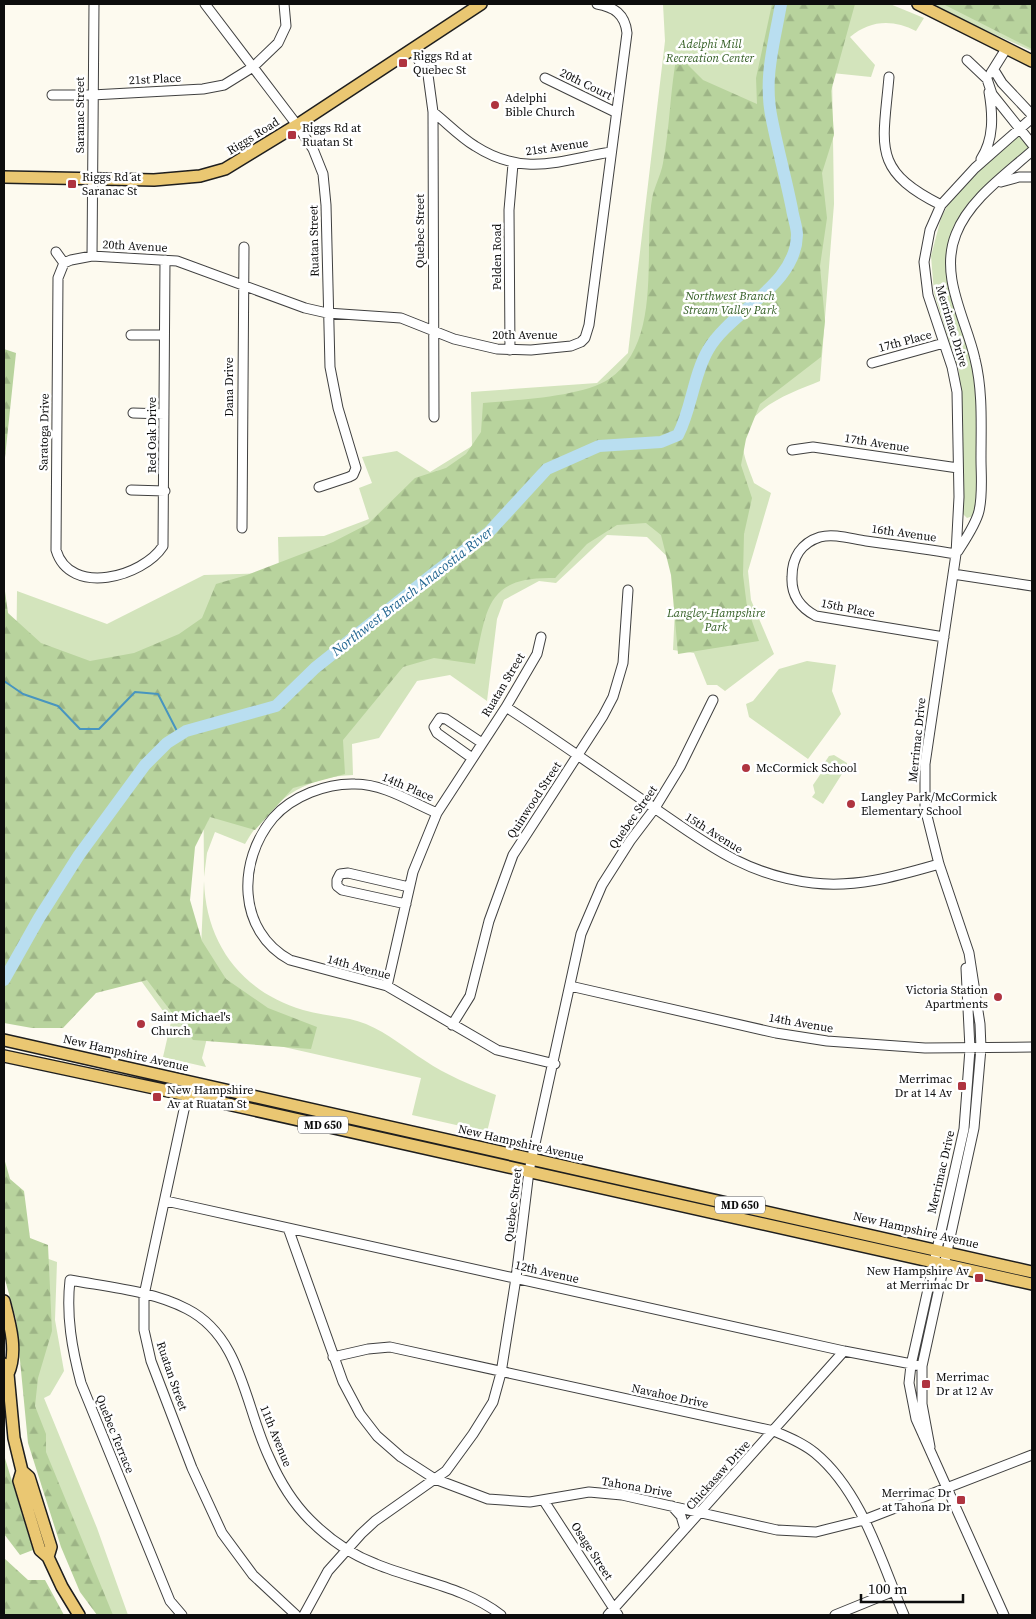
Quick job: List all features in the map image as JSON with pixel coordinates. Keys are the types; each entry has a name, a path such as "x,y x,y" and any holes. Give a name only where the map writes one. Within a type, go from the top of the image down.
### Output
{"main road":[{"name":"Riggs Road","path":"4,176 181,179 215,172 233,165 297,125 481,4"},
{"path":"918,4 1032,61"},
{"name":"New Hampshire Avenue","path":"4,1040 190,1082 531,1166 1032,1284"},
{"name":"New Hampshire Avenue","path":"4,1056 936,1248 1032,1272"},
{"path":"4,1301 10,1324 13,1362 6,1369 14,1438 22,1472 19,1481 40,1550 48,1557 79,1615"}],"street":[{"name":"Saranac Street","path":"92,256 94,4"},
{"name":"Ruatan Street","path":"205,4 297,125 313,149 323,174 326,205 329,350 334,390 356,468 349,477 319,488"},
{"name":"21st Place","path":"52,95 92,95 212,88 230,82 253,67 270,51 283,34 286,18 284,4"},
{"name":"20th Avenue","path":"64,263 92,256 185,263 305,308 327,313 395,316 433,331 483,347 510,350 563,347 581,342 585,338 589,324 615,112 626,41 626,26 617,12 597,4"},
{"path":"974,168 986,150 990,135 992,120 987,79 1006,49"},
{"name":"Quebec Street","path":"412,50 428,75 433,112 434,417"},
{"path":"967,60 987,79 992,94 1032,144"},
{"path":"994,70 1002,83 1032,116"},
{"path":"889,77 884,136 887,159 904,183 942,205"},
{"name":"20th Court","path":"546,78 615,112"},
{"name":"21st Avenue","path":"433,112 474,146 512,164 537,164 610,152"},
{"name":"Merrimac Drive","path":"1004,1615 916,1419 911,1401 911,1365 939,1263 948,1251 974,1128 981,1048 980,1024 969,953 928,825 924,781 930,724 956,554 958,468 957,392 952,367 930,302 924,271 927,240 942,205 974,168 1020,129 1032,116"},
{"name":"Merrimac Drive","path":"956,554 976,521 981,497 979,383 975,359 956,297 950,260 955,236 963,218 1032,151"},
{"name":"Pelden Road","path":"510,350 509,210 512,164"},
{"path":"994,186 1008,179 1032,177"},
{"name":"Dana Drive","path":"242,528 244,247"},
{"path":"56,252 64,263"},
{"name":"Red Oak Drive","path":"109,577 147,562 163,546 165,491 164,260"},
{"name":"Saratoga Drive","path":"64,263 58,278 56,550 62,562 75,573 92,578 109,577"},
{"path":"131,335 164,335"},
{"name":"17th Place","path":"872,363 944,343"},
{"path":"133,412 164,414"},
{"name":"17th Avenue","path":"792,450 813,447 958,468"},
{"path":"131,490 165,491"},
{"path":"958,513 963,521 976,521"},
{"name":"15th Place","path":"847,538 822,536 808,543 796,555 793,562 792,585 801,605 822,618 944,637"},
{"name":"16th Avenue","path":"847,538 956,554"},
{"path":"953,574 1032,586"},
{"name":"Quinwood Street","path":"452,1024 470,996 489,920 513,854 603,716 618,680 626,638 628,590"},
{"name":"Ruatan Street","path":"387,986 410,887 437,813 506,707 536,654 541,637"},
{"name":"Quebec Street","path":"304,1615 328,1571 376,1521 446,1471 493,1402 501,1372 531,1166 555,1064 581,934 602,885 655,808 680,767 713,700"},
{"name":"15th Avenue","path":"506,707 655,808 689,834 744,866 793,879 828,884 888,879 939,864"},
{"path":"472,758 437,733 434,727 436,721 440,718 446,718 482,743"},
{"name":"14th Place","path":"290,960 279,954 260,932 250,908 248,896 247,876 252,858 274,817 286,807 310,793 332,786 354,784 378,787 437,813"},
{"path":"406,904 342,890 338,886 337,880 340,874 348,873 410,887"},
{"name":"Merrimac Drive","path":"930,1447 922,1404 922,1366 939,1263 936,1248 964,1129 970,1049 967,978 960,926"},
{"name":"14th Avenue","path":"290,960 387,986 497,1050 555,1064"},
{"name":"14th Avenue","path":"570,986 776,1033 828,1041 886,1046 970,1049 1032,1047"},
{"name":"Ruatan Street","path":"190,1082 166,1201 144,1295 144,1330 151,1361 192,1468 222,1533 253,1575 296,1615"},
{"name":"12th Avenue","path":"166,1201 844,1351 922,1366"},
{"name":"Tahona Drive","path":"288,1228 333,1357 343,1382 360,1414 377,1436 401,1457 435,1479 488,1499 505,1502 544,1501 562,1495 589,1492 622,1495 701,1512 739,1523 797,1532 816,1532 864,1520 947,1486 1032,1455"},
{"name":"Quebec Terrace","path":"100,1286 70,1280 68,1297 72,1348 82,1383 166,1592 170,1601 182,1615"},
{"name":"11th Avenue","path":"100,1286 144,1295 186,1308 214,1327 227,1345 268,1457 288,1492 310,1520 347,1550 375,1564 454,1590 490,1607 501,1615"},
{"name":"Navahoe Drive","path":"333,1357 374,1348 390,1347 774,1431 804,1445 825,1462 839,1481 864,1520 904,1615"},
{"name":"Chickasaw Drive","path":"614,1613 685,1529 844,1351"},
{"name":"Osage Street","path":"544,1501 614,1613"},
{"path":"672,1506 681,1516 685,1529"},
{"path":"835,1615 894,1591"}],"green space":[{"name":"Northwest Branch Stream Valley Park","path":"663,4 890,4 924,18 916,31 899,24 882,23 866,27 850,37 875,65 871,77 832,73 834,204 820,381 784,396 761,411 746,430 743,442 744,452 754,483 771,493 748,571 751,600 774,654 725,691 717,685 707,685 694,653 673,650 677,566 647,537 607,535 556,583 539,581 504,600 497,619 487,701 450,675 417,681 379,738 352,744 353,775 319,780 290,794 265,816 245,844 215,832 207,853 204,877 203,734 16,679 17,591 107,624 204,575 279,573 278,537 324,536 369,519 359,488 372,483 362,457 397,451 430,472 472,446 471,392 597,383 628,353 665,41"},
{"name":"Northwest Branch Stream Valley Park","path":"772,4 855,4 831,91 834,135 822,173 827,218 820,266 825,321 821,357 760,404 746,439 741,465 752,498 744,534 743,575 747,607 759,641 678,654 671,575 661,535 646,523 617,525 587,544 555,578 532,579 515,583 503,590 494,599 487,612 475,664 434,658 403,667 343,740 345,774 293,788 255,830 210,817 195,847 190,900 202,941 226,979 268,1008 317,1027 311,1049 193,1040 147,980 96,993 63,1028 32,1028 4,1023 4,584 8,613 41,643 90,661 134,653 179,634 202,618 216,584 247,575 333,542 368,524 415,478 446,468 466,454 481,432 483,403 566,394 583,390 609,379 626,363 637,343 644,320 649,270 652,199 663,163 677,54 703,80 757,104 756,78"},
{"path":"926,4 1032,4 1032,51"},
{"path":"943,4 1032,4 1032,49"},
{"path":"1020,135 1028,144 1028,149 968,203 954,226 948,249 946,267 950,296 967,338 976,383 979,456 977,509 973,516 967,518 962,513 959,371 934,293 931,256 941,218 950,201 971,177"},
{"path":"4,349 16,353 4,467"},
{"path":"807,661 836,665 832,691 841,714 808,759 749,717 746,704 753,701 779,669"},
{"path":"834,755 847,763 847,766 823,804 812,797 815,793 813,785 824,769 823,765 829,756"},
{"path":"204,881 206,904 220,945 245,978 281,1002 318,1014 351,1019 366,1024 389,1036 441,1070 496,1095 487,1132 412,1115 421,1078 209,1030 202,1058 206,1067 163,1057 171,1022 134,971 200,970"},
{"path":"4,1158 10,1179 24,1191 30,1238 48,1245 52,1331 38,1378 35,1406 46,1434 46,1452 113,1615 97,1615 80,1592 61,1547 28,1443 16,1319 4,1276"},
{"path":"4,1243 57,1262 55,1320 64,1371 50,1395 44,1398 97,1528 128,1615 104,1615 40,1463 27,1347"},
{"path":"4,1455 33,1550 20,1555 4,1534"},
{"path":"4,1558 28,1580 45,1580 64,1615 4,1615"}],"waterway":[{"name":"Northwest Branch Anacostia River","path":"4,980 39,918 79,855 145,765 167,743 186,731 276,706 315,668 489,532 547,469 599,446 661,442 678,435 683,425 699,370 708,350 718,336 774,284 786,269 794,253 797,235 772,120 769,90 770,62 781,4"},
{"path":"4,681 23,694 58,706 80,729 99,729 135,692 158,694 179,735"}],"place":[{"name":"Riggs Rd at Quebec St","path":"403,63"},
{"name":"Adelphi Bible Church","path":"495,105"},
{"name":"Riggs Rd at Ruatan St","path":"292,135"},
{"name":"Riggs Rd at Saranac St","path":"72,184"},
{"name":"McCormick School","path":"746,768"},
{"name":"Langley Park/McCormick Elementary School","path":"851,804"},
{"name":"Victoria Station Apartments","path":"998,997"},
{"name":"Saint Michael's Church","path":"141,1024"},
{"name":"Merrimac Dr at 14 Av","path":"962,1086"},
{"name":"New Hampshire Av at Ruatan St","path":"157,1097"},
{"name":"New Hampshire Av at Merrimac Dr","path":"979,1278"},
{"name":"Merrimac Dr at 12 Av","path":"926,1384"},
{"name":"Merrimac Dr at Tahona Dr","path":"961,1500"}],"park label":[{"name":"Adelphi Mill Recreation Center","path":"710,51"},
{"name":"Langley-Hampshire Park","path":"716,620"}]}
